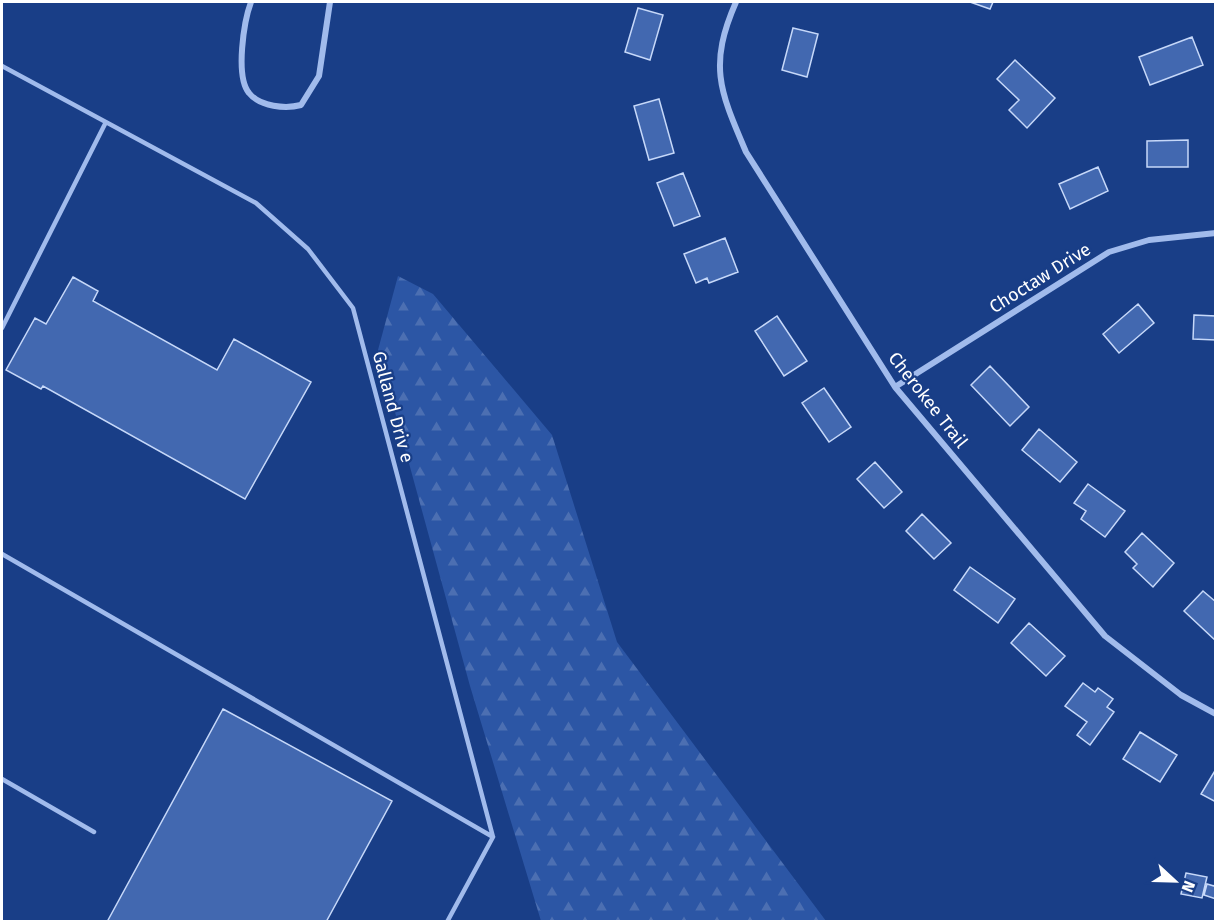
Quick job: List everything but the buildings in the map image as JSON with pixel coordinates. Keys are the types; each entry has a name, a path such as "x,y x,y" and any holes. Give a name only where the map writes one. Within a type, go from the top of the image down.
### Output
{"street":[{"path":"251,2 246,13 241,72 249,93 263,102 289,108 301,105 312,91 319,76 330,2"},
{"name":"Cherokee Trail","path":"736,2 727,23 718,57 720,81 746,152 895,387 1105,636 1181,695 1215,714"},
{"name":"Choctaw Drive","path":"895,387 1109,252 1149,240 1215,233"}],"lane":[{"name":"Galland Driv e","path":"2,66 256,203 308,249 352,308 494,837"},
{"path":"2,328 106,122"},
{"path":"2,554 494,837 447,921"},
{"path":"2,779 94,832"}],"green space":[{"path":"398,276 433,294 552,435 617,642 826,921 541,921 470,686 378,350"}]}
